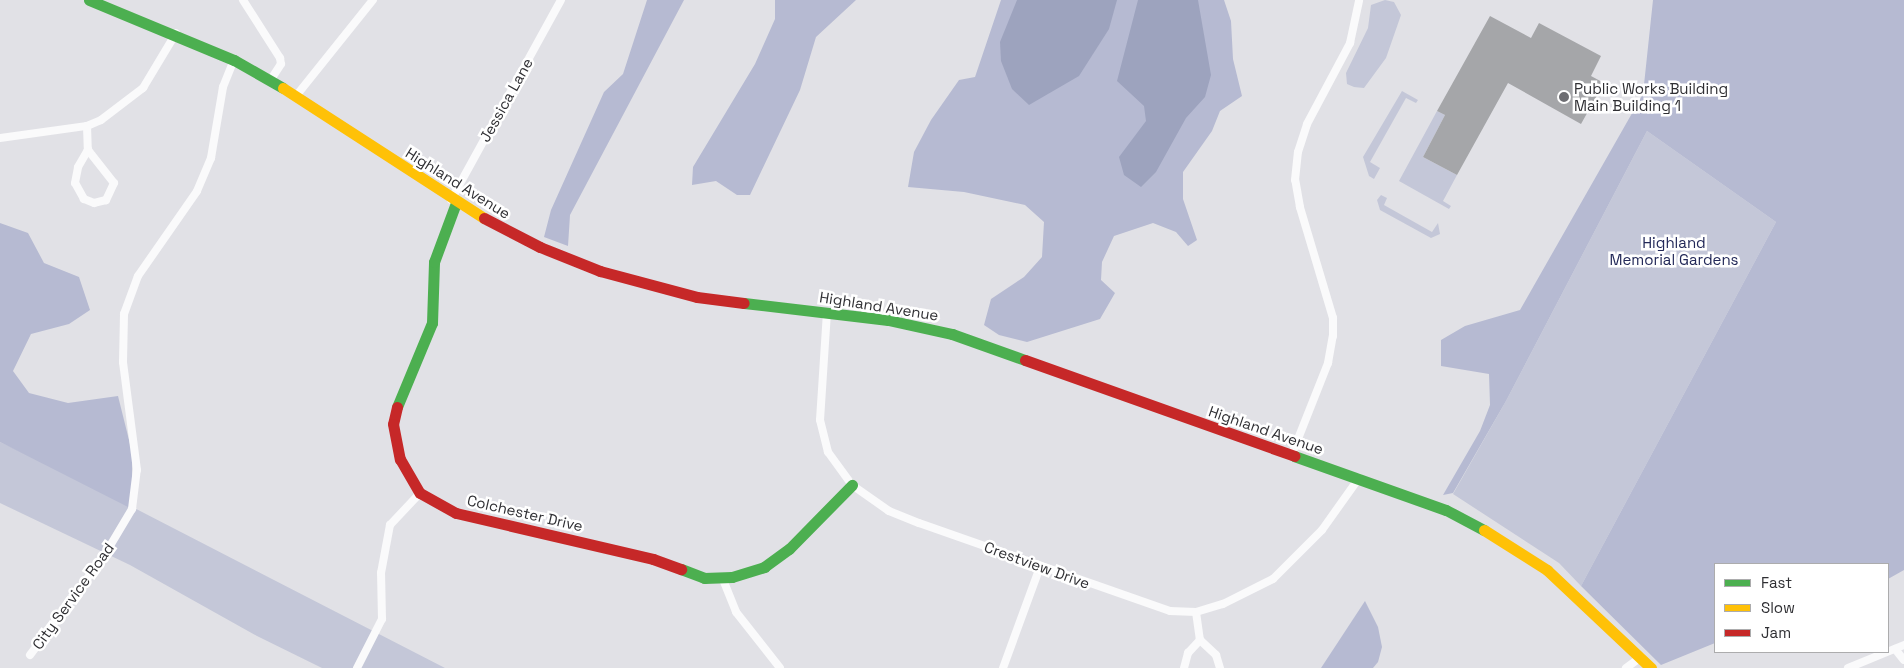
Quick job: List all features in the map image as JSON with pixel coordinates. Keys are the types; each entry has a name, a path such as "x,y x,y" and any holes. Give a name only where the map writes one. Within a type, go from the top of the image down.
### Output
{"street":[{"name":"Highland Avenue","path":"89,0 176,33 234,60 296,96 453,202 540,247 621,278 697,298 827,312 952,334 1446,510 1509,542 1570,589 1651,668"},
{"path":"243,0 280,58 281,64 270,80"},
{"path":"296,96 373,0"},
{"name":"Jessica Lane","path":"453,202 561,0"},
{"path":"1292,454 1328,363 1333,336 1333,318 1300,207 1295,180 1298,152 1307,124 1350,43 1360,1"},
{"path":"0,138 87,126 136,95 176,33"},
{"name":"City Service Road","path":"30,655 104,556 132,508 137,470 123,362 124,314 138,276 197,190 212,158 223,87 234,60"},
{"path":"87,126 88,150 78,167 75,183 84,199 94,203 106,200 114,183 88,150"},
{"path":"357,668 382,619 381,572 390,525 420,493 400,459 393,424 400,394 432,324 434,262 453,202"},
{"name":"Crestview Drive","path":"827,312 820,420 828,452 852,485 889,511 1040,567 1170,611 1196,612 1244,596 1279,575 1322,530 1359,478"},
{"name":"Colchester Drive","path":"420,493 456,513 653,559 704,578 722,577 764,567 777,558 852,485"},
{"path":"1003,668 1040,567"},
{"path":"722,577 736,612 780,668"},
{"path":"1196,612 1200,640 1216,655 1220,668"},
{"path":"1184,668 1188,652 1200,640"},
{"path":"1889,651 1904,644"},
{"path":"1895,648 1904,660"},
{"path":"1848,668 1883,653"},
{"path":"1626,668 1641,657"}],"green space":[{"path":"1385,0 1394,2 1401,15 1386,58 1364,88 1354,87 1347,84 1346,73 1368,28 1371,5"},
{"path":"1402,91 1418,100 1416,103 1406,98 1370,162 1380,168 1374,179 1369,176 1363,157"},
{"path":"1437,111 1445,115 1423,157 1457,175 1443,201 1451,206 1449,209 1399,181"},
{"name":"Highland Memorial Gardens","path":"1647,131 1776,222 1581,586 1559,563 1453,494 1506,401"},
{"path":"1381,195 1387,198 1384,205 1432,232 1438,223 1440,234 1431,238 1380,210 1377,200"},
{"path":"0,442 78,479 445,668 322,668 257,636 130,565 0,503"}],"shaded area":[{"path":"647,0 684,0 570,215 568,246 544,237 551,210 604,92 623,74"},
{"path":"775,0 856,0 816,37 800,90 750,195 737,195 716,181 692,185 693,167 755,64 775,19"},
{"path":"1001,0 1224,0 1231,21 1233,59 1242,96 1220,111 1212,131 1183,172 1183,199 1197,240 1188,246 1176,232 1153,223 1114,236 1102,262 1101,280 1115,293 1100,319 1027,342 999,335 984,325 991,299 1024,277 1042,257 1044,222 1025,205 964,192 908,187 914,152 931,120 959,80 975,77"},
{"path":"1017,0 1117,0 1109,29 1079,76 1029,105 1012,89 1001,61 1000,42"},
{"path":"1138,0 1198,0 1211,75 1205,97 1186,118 1156,172 1141,187 1124,175 1119,157 1146,121 1144,106 1117,81"},
{"path":"1653,0 1904,0 1904,570 1889,578 1889,563 1714,563 1714,643 1661,665 1581,586 1776,222 1647,131 1506,401 1453,493 1443,495 1480,431 1490,405 1489,374 1441,366 1441,340 1465,326 1520,310 1643,94"},
{"path":"0,223 28,233 44,263 79,277 90,310 69,324 31,334 13,371 29,393 68,403 118,396 132,452 132,509 0,442"},
{"path":"1365,601 1378,627 1382,647 1378,662 1373,668 1321,668"}],"building":[{"name":"Public Works Building Main Building 1","path":"1490,16 1531,38 1539,23 1601,56 1591,76 1604,83 1581,124 1508,83 1457,175 1423,157 1445,115 1437,111"}],"traffic: fast":[{"path":"89,0 234,60 283,88"},
{"path":"397,407 432,323 434,262 456,203"},
{"path":"744,303 888,320 952,334 1025,360"},
{"path":"1294,456 1446,510 1484,530"},
{"path":"681,569 704,578 732,577 764,567 789,549 852,485"}],"traffic: slow":[{"path":"283,88 484,218"},
{"path":"1484,530 1547,570 1651,668"}],"traffic: jam":[{"path":"484,218 540,247 600,271 697,297 744,303"},
{"path":"1025,360 1294,456"},
{"path":"397,407 393,424 400,459 420,493 456,513 653,559 681,569"}],"place":[{"name":"Public Works Building Main Building 1","path":"1564,97"}]}
